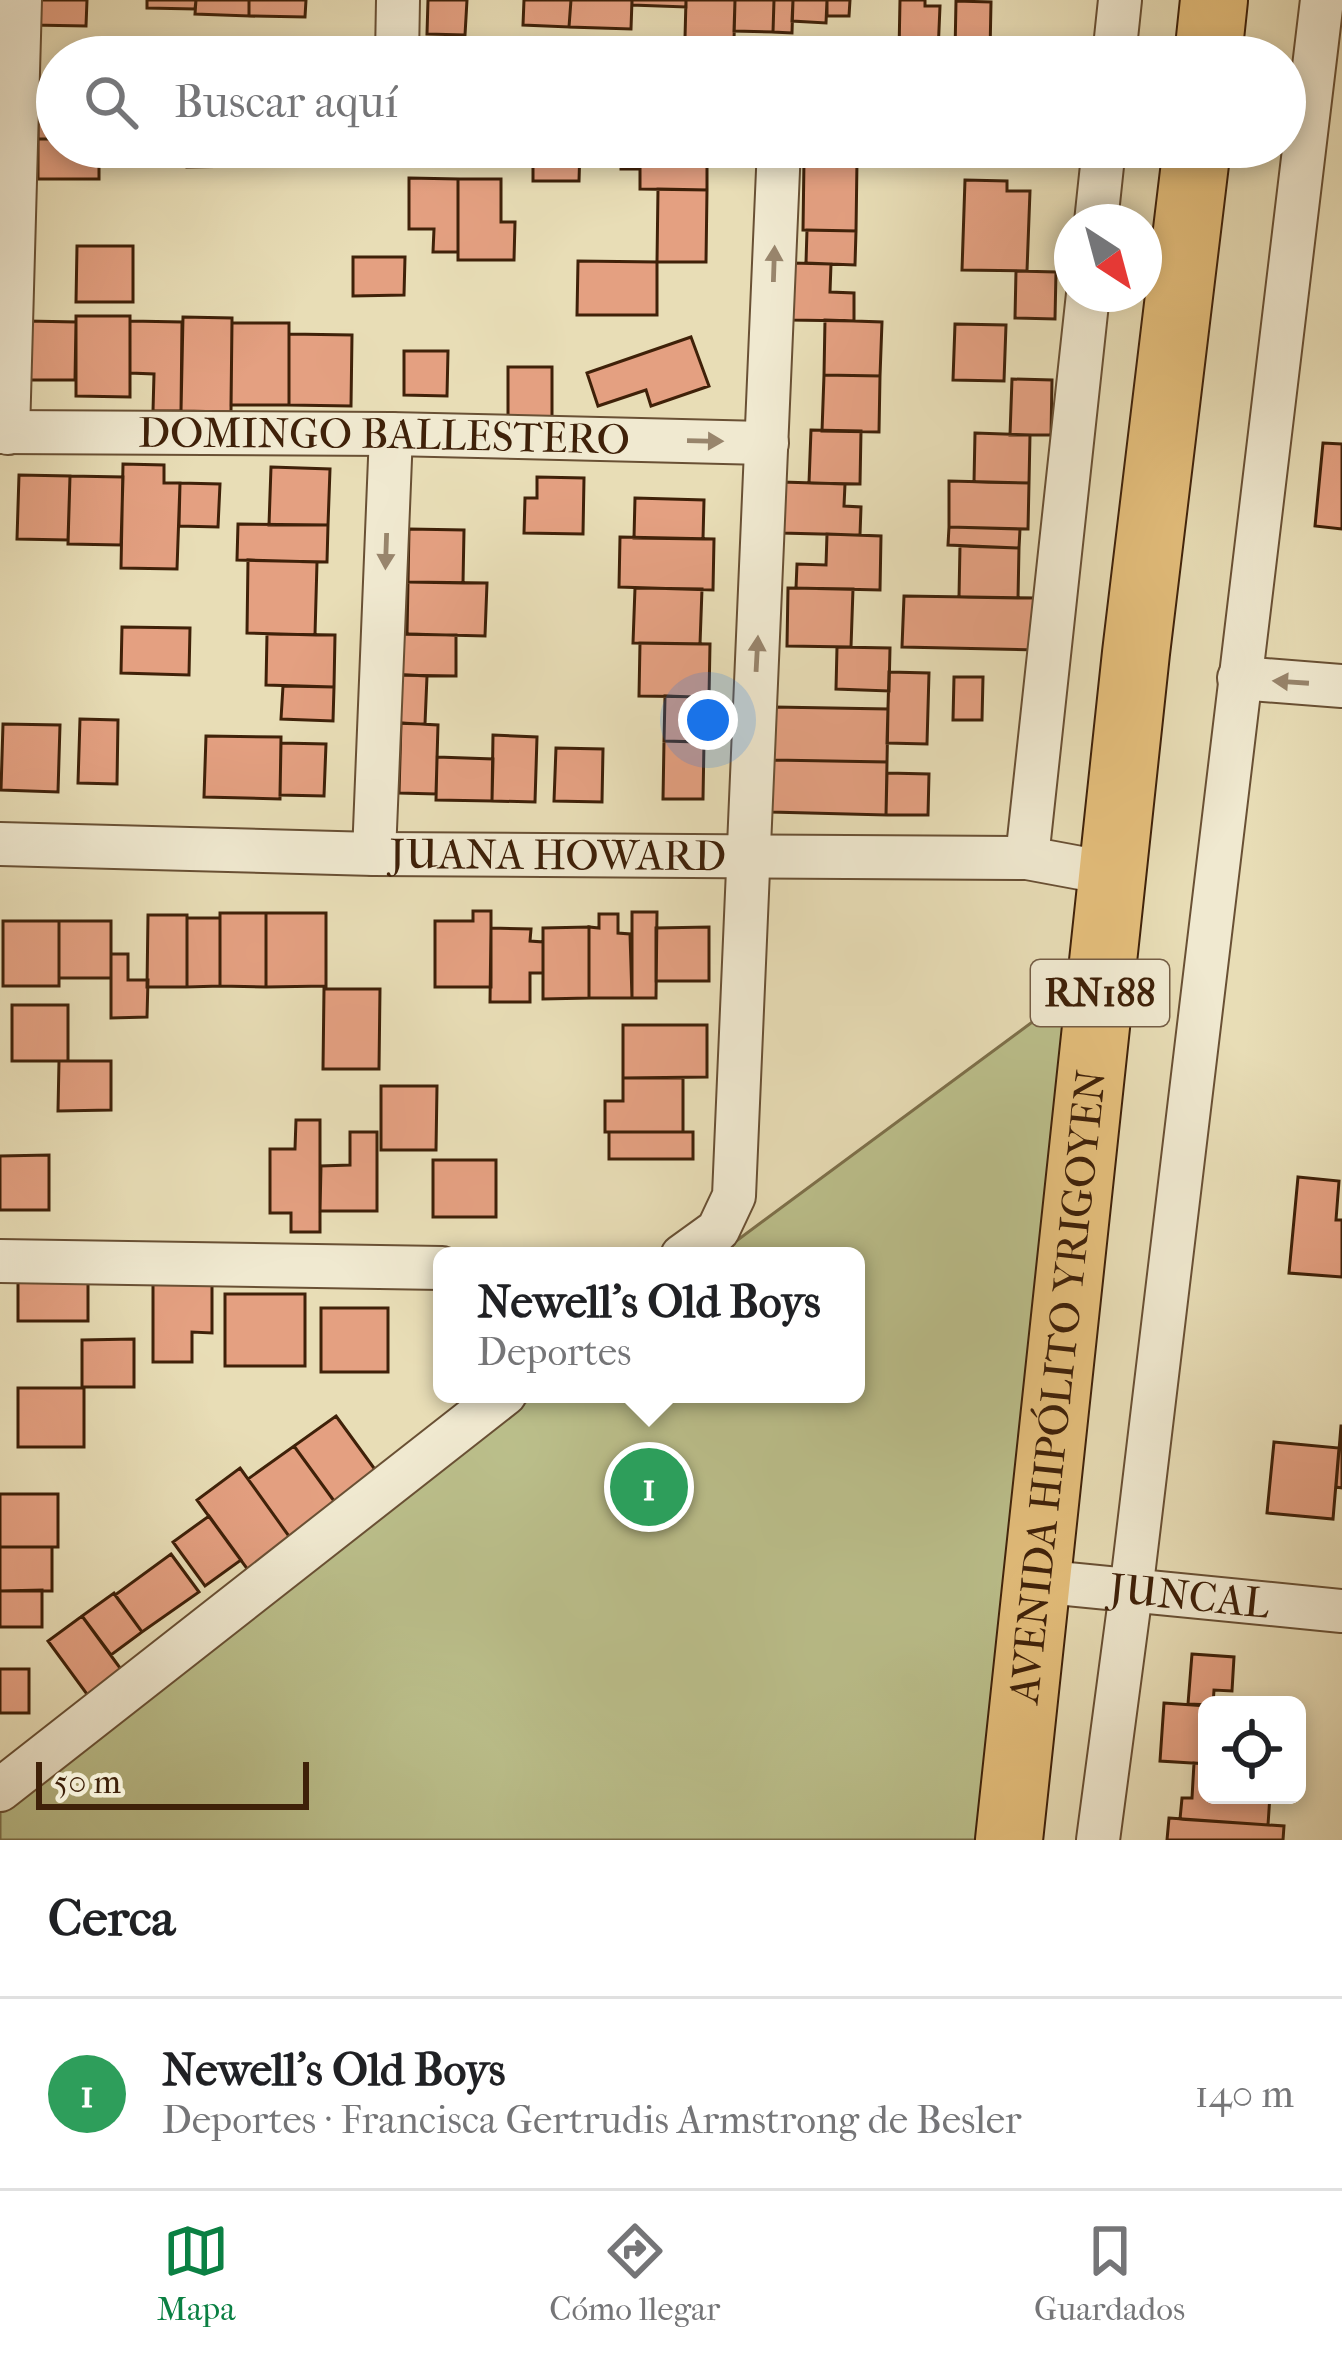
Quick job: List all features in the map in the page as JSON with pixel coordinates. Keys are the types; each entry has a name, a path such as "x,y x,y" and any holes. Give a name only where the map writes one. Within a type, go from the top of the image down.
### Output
{"main road":[{"path":"1210,36 1214,0"},
{"name":"AVENIDA HIPÓLITO YRIGOYEN","path":"1009,1840 1195,168"}],"street":[{"path":"20,0 36,56"},
{"path":"397,36 398,0"},
{"path":"1116,36 1120,0"},
{"path":"1306,131 1322,0"},
{"path":"4,433 36,70"},
{"path":"694,1247 718,1230 734,1196 778,168"},
{"path":"1098,204 1102,168"},
{"path":"1098,1840 1301,168"},
{"path":"1027,858 1086,312"},
{"name":"DOMINGO BALLESTERO","path":"4,433 391,434 767,443"},
{"path":"374,854 391,434"},
{"path":"1239,678 1342,686"},
{"name":"JUANA HOWARD","path":"0,844 374,854 1027,858 1113,874"},
{"path":"0,1261 433,1268"},
{"path":"0,1790 494,1403"},
{"name":"JUNCAL","path":"1037,1581 1342,1611"}],"green space":[{"path":"1039,1017 1079,1021 986,1840 0,1840 0,1809 524,1403 865,1403 865,1247 728,1247"}],"building":[{"path":"33,0 87,0 86,26 32,25"},
{"path":"147,0 196,0 195,9 147,8"},
{"path":"196,0 249,0 249,16 195,14"},
{"path":"249,0 306,0 305,17 249,16"},
{"path":"428,0 467,0 465,35 427,34"},
{"path":"524,0 571,0 569,27 523,25"},
{"path":"571,0 632,0 631,29 569,27"},
{"path":"632,0 686,0 686,7 632,5"},
{"path":"686,0 735,0 734,36 685,36"},
{"path":"735,0 774,0 773,32 734,31"},
{"path":"774,0 793,0 792,33 773,32"},
{"path":"793,0 827,0 826,23 792,21"},
{"path":"827,0 850,0 849,16 827,16"},
{"path":"900,0 925,0 925,6 940,6 939,36 899,36"},
{"path":"956,1 991,2 990,36 955,36"},
{"path":"38,168 99,168 99,179 38,179"},
{"path":"533,168 579,168 579,181 533,181"},
{"path":"707,168 707,190 640,189 640,169 621,169"},
{"path":"804,168 857,168 856,231 803,230"},
{"path":"409,178 458,179 458,252 433,252 434,229 409,229"},
{"path":"458,179 501,179 501,222 515,222 514,260 458,260"},
{"path":"965,180 1007,181 1007,191 1030,191 1027,271 962,270"},
{"path":"658,189 707,190 706,262 657,262"},
{"path":"807,230 856,231 855,265 806,263"},
{"path":"77,246 133,246 133,302 76,302"},
{"path":"353,257 405,257 404,295 353,296"},
{"path":"578,261 657,262 657,315 577,315"},
{"path":"792,263 831,264 830,292 854,293 854,321 790,320"},
{"path":"1016,271 1054,272 1055,319 1015,318"},
{"path":"76,316 130,316 130,397 76,396"},
{"path":"183,317 232,318 231,412 181,411"},
{"path":"825,320 882,322 880,376 824,375"},
{"path":"27,321 76,322 75,380 26,380"},
{"path":"130,321 182,322 181,411 153,411 154,374 130,373"},
{"path":"232,323 289,323 289,405 231,405"},
{"path":"955,324 1006,325 1004,381 953,380"},
{"path":"289,334 352,335 351,406 289,405"},
{"path":"691,337 709,386 651,406 646,390 598,406 587,373"},
{"path":"404,351 448,351 447,396 404,395"},
{"path":"508,367 552,367 552,417 508,417"},
{"path":"824,375 880,376 879,432 822,431"},
{"path":"1012,379 1052,380 1051,435 1010,435"},
{"path":"811,430 861,431 860,484 809,483"},
{"path":"975,433 1030,435 1029,483 974,482"},
{"path":"1323,443 1342,444 1342,529 1315,526"},
{"path":"123,464 164,465 164,483 180,483 177,569 121,568"},
{"path":"271,467 330,469 328,525 269,525"},
{"path":"19,475 70,476 68,540 17,539"},
{"path":"70,476 123,477 121,545 68,544"},
{"path":"537,477 584,478 583,534 524,533 525,498 537,498"},
{"path":"949,481 1029,483 1028,529 949,527"},
{"path":"782,482 845,484 844,506 861,507 860,535 781,533"},
{"path":"180,483 220,484 218,527 179,526"},
{"path":"635,498 704,500 703,539 634,538"},
{"path":"238,524 328,525 327,562 237,560"},
{"path":"949,527 1020,529 1019,548 948,545"},
{"path":"409,529 464,530 463,583 408,582"},
{"path":"827,534 881,536 880,590 796,588 797,564 826,565"},
{"path":"620,537 714,539 713,590 619,587"},
{"path":"960,546 1019,548 1018,598 959,597"},
{"path":"248,560 317,562 315,635 247,633"},
{"path":"408,582 487,583 485,636 407,634"},
{"path":"635,588 702,589 700,644 633,643"},
{"path":"788,588 853,589 851,647 787,646"},
{"path":"904,596 1038,598 1038,650 902,647"},
{"path":"122,627 190,628 189,675 121,673"},
{"path":"267,634 335,635 334,687 266,685"},
{"path":"388,634 456,635 456,676 388,675"},
{"path":"640,643 710,644 709,697 639,696"},
{"path":"837,647 890,648 889,691 836,689"},
{"path":"889,672 929,673 927,744 887,743"},
{"path":"390,674 427,676 425,724 389,723"},
{"path":"954,677 983,677 982,720 953,720"},
{"path":"283,686 334,687 333,721 281,719"},
{"path":"665,696 724,698 723,725 698,724 697,742 664,741"},
{"path":"774,707 888,709 887,762 773,760"},
{"path":"80,719 118,720 117,784 78,783"},
{"path":"401,723 438,725 436,794 399,793"},
{"path":"3,724 60,725 58,792 1,790"},
{"path":"493,735 537,737 535,802 492,801"},
{"path":"206,736 281,737 280,799 204,797"},
{"path":"664,741 704,742 703,799 663,799"},
{"path":"281,743 326,744 324,796 280,795"},
{"path":"556,748 603,749 602,802 554,801"},
{"path":"437,757 493,759 492,801 436,800"},
{"path":"773,760 887,762 886,815 771,812"},
{"path":"887,773 929,774 928,815 886,815"},
{"path":"473,911 491,911 491,987 435,987 435,921 473,921"},
{"path":"632,912 657,912 656,998 632,998"},
{"path":"220,913 266,913 266,987 220,986"},
{"path":"266,913 326,913 326,986 266,987"},
{"path":"599,914 618,914 618,933 630,934 632,998 589,998 589,927 599,928"},
{"path":"148,915 187,915 187,987 147,987"},
{"path":"187,918 220,918 220,986 187,987"},
{"path":"3,921 59,921 59,986 3,986"},
{"path":"59,921 111,921 111,978 59,978"},
{"path":"589,927 589,998 543,999 543,928"},
{"path":"709,927 709,981 656,981 656,928"},
{"path":"491,928 531,929 530,941 543,942 543,973 530,973 530,1002 490,1002"},
{"path":"111,954 128,954 128,980 148,980 147,1017 111,1018"},
{"path":"324,989 380,989 379,1069 323,1069"},
{"path":"12,1005 68,1005 68,1061 12,1061"},
{"path":"623,1025 707,1025 707,1077 623,1078"},
{"path":"59,1061 111,1061 111,1110 58,1111"},
{"path":"623,1078 683,1078 683,1132 605,1132 605,1101 623,1101"},
{"path":"381,1086 437,1086 436,1150 381,1150"},
{"path":"296,1120 320,1120 320,1232 291,1232 291,1213 270,1213 270,1149 295,1149"},
{"path":"350,1132 377,1132 377,1211 320,1211 321,1166 350,1165"},
{"path":"609,1132 693,1132 693,1159 609,1159"},
{"path":"49,1155 49,1210 0,1210 0,1156"},
{"path":"433,1160 496,1160 496,1217 433,1217"},
{"path":"1298,1177 1339,1181 1336,1220 1342,1220 1342,1277 1289,1273"},
{"path":"153,1276 212,1276 212,1333 192,1332 192,1362 153,1362"},
{"path":"18,1278 88,1278 88,1321 18,1321"},
{"path":"225,1294 305,1294 305,1366 225,1366"},
{"path":"321,1308 388,1308 388,1372 321,1372"},
{"path":"134,1339 134,1387 82,1387 82,1340"},
{"path":"18,1388 84,1388 84,1447 18,1447"},
{"path":"336,1416 379,1475 337,1505 294,1446"},
{"path":"1342,1426 1342,1488 1336,1487"},
{"path":"1274,1442 1339,1448 1333,1519 1267,1513"},
{"path":"294,1446 337,1505 291,1539 248,1479"},
{"path":"240,1468 291,1539 248,1570 197,1500"},
{"path":"0,1494 58,1494 58,1547 0,1547"},
{"path":"209,1516 241,1560 205,1586 173,1542"},
{"path":"0,1547 52,1547 52,1591 0,1591"},
{"path":"171,1554 199,1592 142,1632 115,1595"},
{"path":"42,1590 42,1627 0,1627 0,1591"},
{"path":"114,1593 142,1632 111,1655 82,1616"},
{"path":"82,1616 123,1672 89,1697 48,1641"},
{"path":"1192,1654 1234,1657 1232,1691 1214,1690 1214,1696 1198,1696 1198,1704 1188,1704"},
{"path":"0,1669 29,1669 29,1713 0,1713"},
{"path":"1164,1703 1198,1705 1198,1763 1160,1761"},
{"path":"1194,1763 1198,1763 1198,1804 1269,1804 1268,1825 1180,1819 1182,1798 1192,1798"},
{"path":"1169,1818 1284,1826 1283,1840 1167,1840"}],"place":[{"name":"Newell's Old Boys","path":"649,1487"}]}
